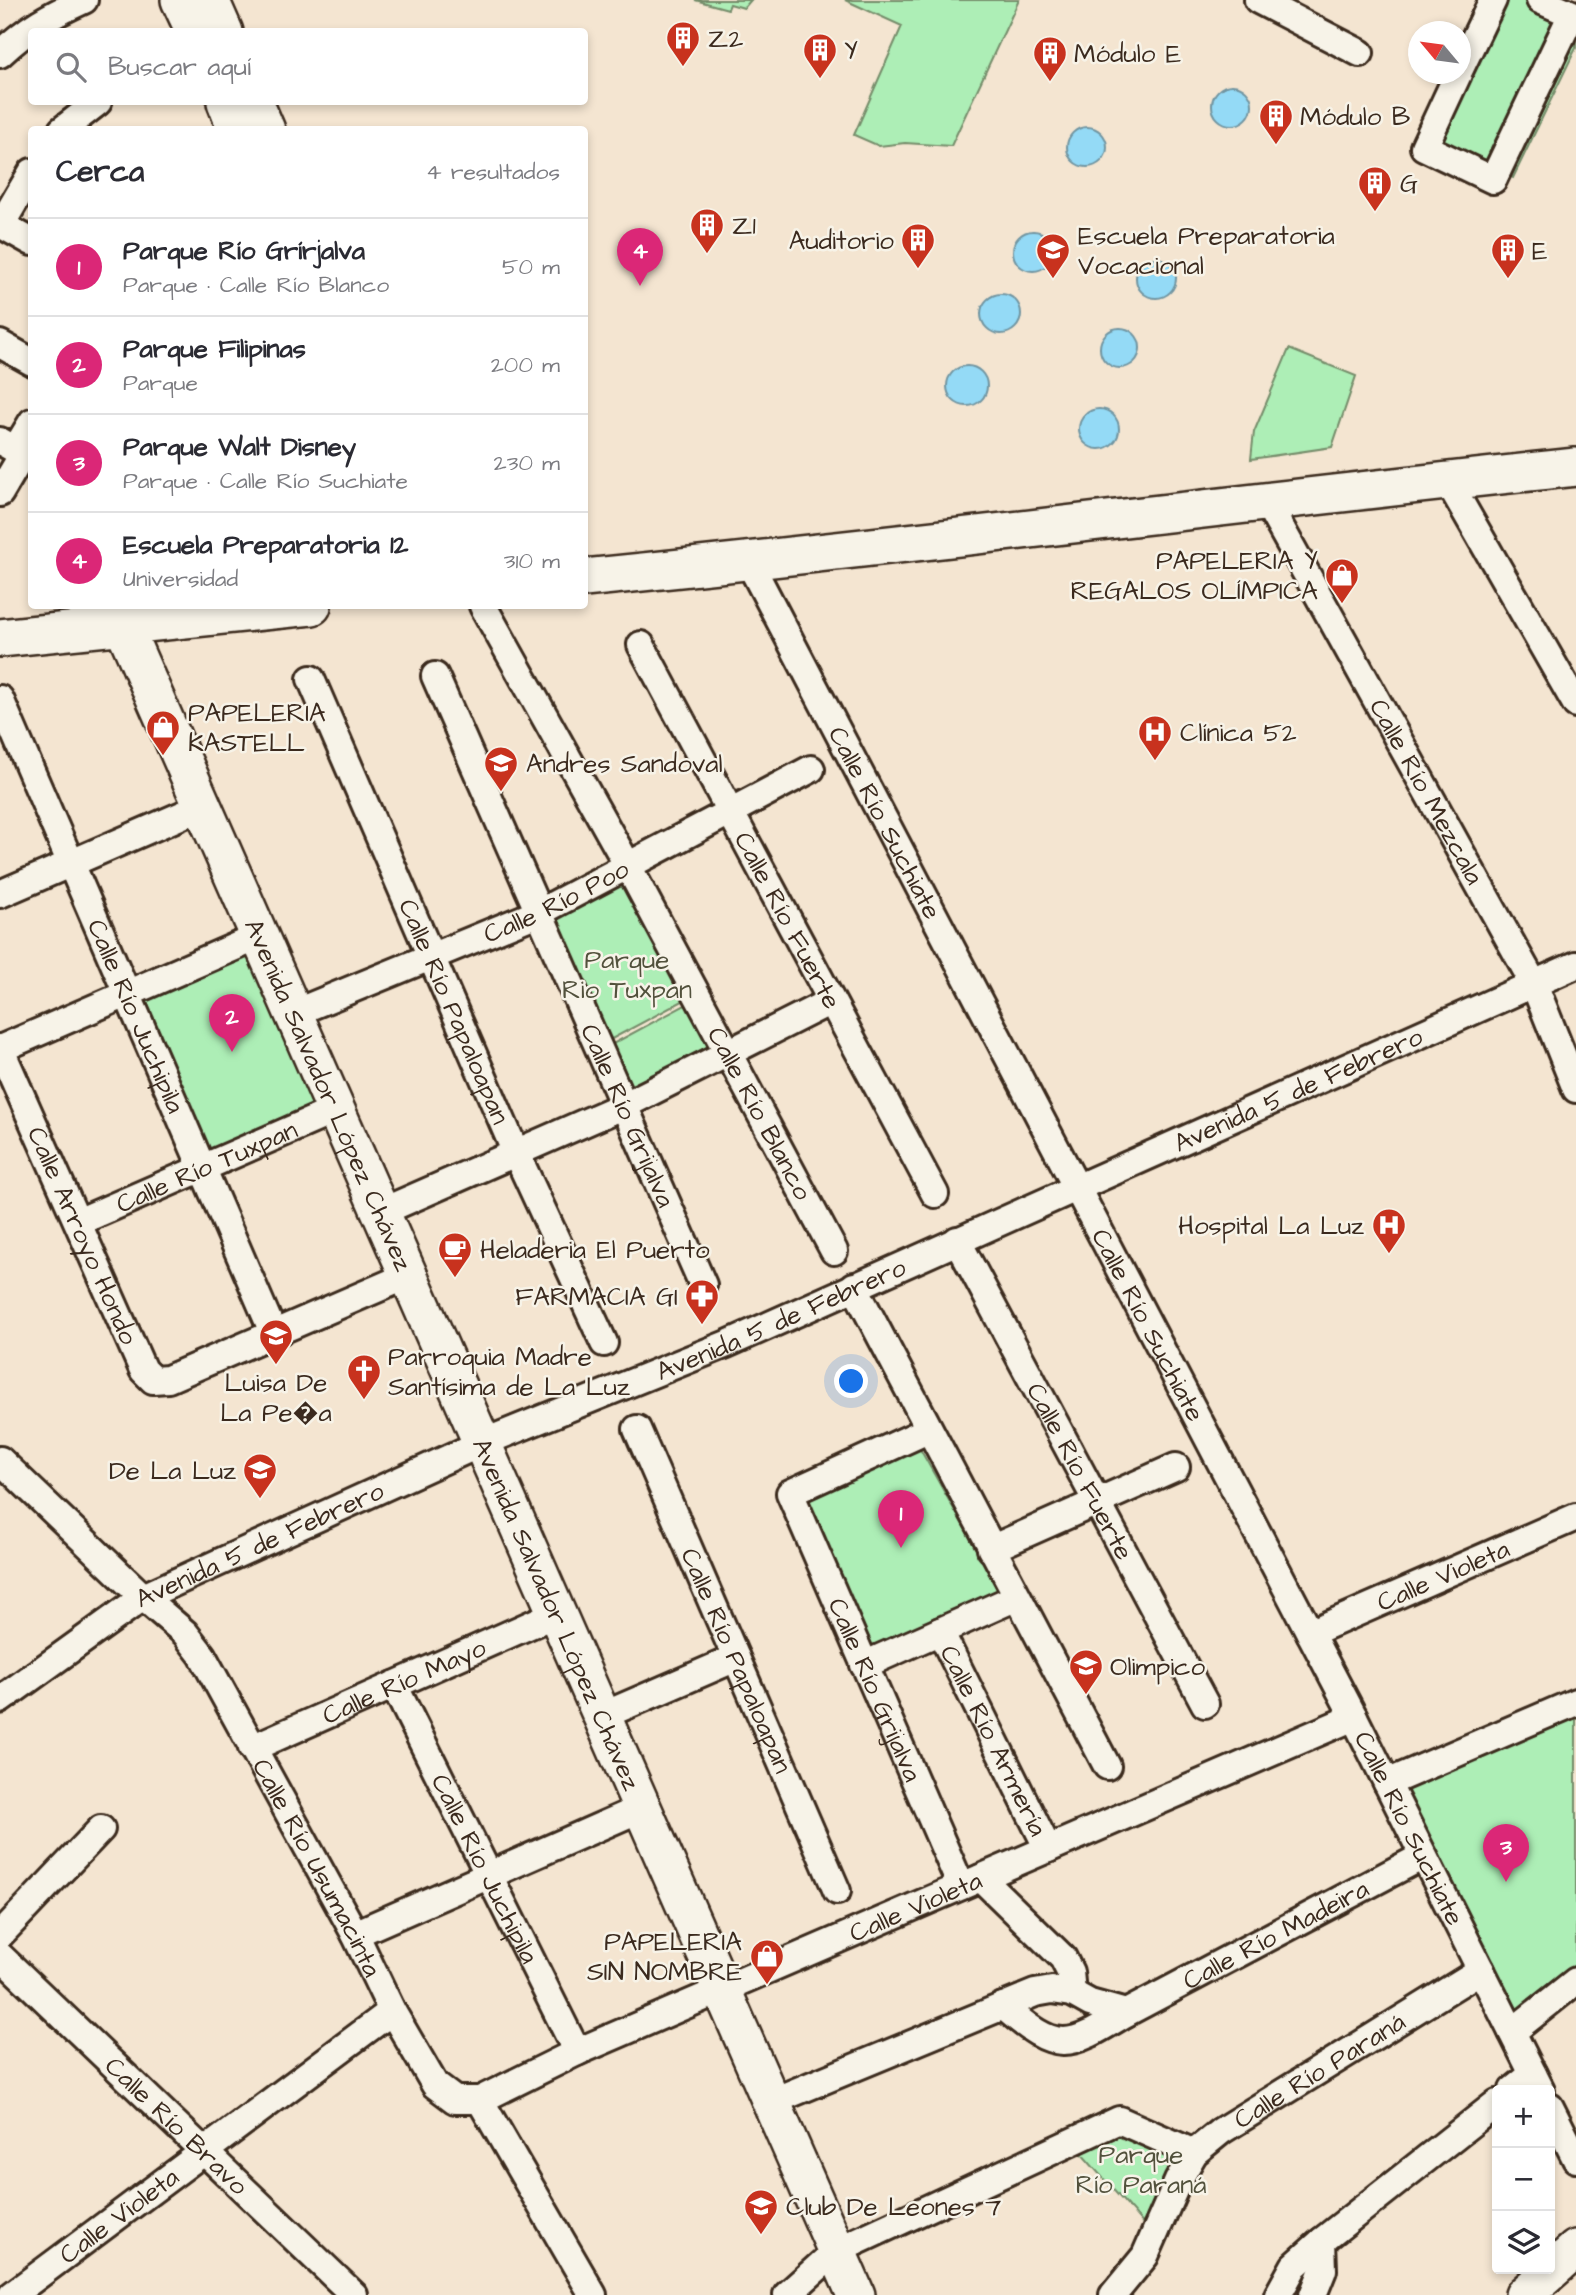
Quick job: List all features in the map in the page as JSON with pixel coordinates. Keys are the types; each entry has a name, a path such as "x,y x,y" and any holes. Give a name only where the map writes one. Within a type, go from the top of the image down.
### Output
{"street":[{"path":"30,28 84,0"},
{"path":"180,0 193,28"},
{"path":"210,0 222,28"},
{"path":"1258,0 1360,53"},
{"path":"1471,47 1493,0"},
{"path":"1454,84 1424,146 1493,180 1572,14 1540,0"},
{"path":"0,54 28,29"},
{"path":"67,126 94,105"},
{"path":"227,105 235,126"},
{"path":"255,105 264,126"},
{"path":"28,179 0,225 28,240"},
{"path":"0,344 28,360"},
{"path":"0,493 28,430"},
{"path":"588,578 748,562 849,548 1576,467"},
{"path":"1448,481 1576,704"},
{"name":"Calle Río Mezcala","path":"1266,502 1534,984 1576,1089"},
{"name":"Calle Río Suchiate","path":"748,562 1354,1717 1512,2032 1529,2085"},
{"path":"0,638 255,609"},
{"name":"Calle Río Blanco","path":"485,609 628,866 834,1251"},
{"name":"Avenida Salvador López Chávez","path":"123,625 856,2295"},
{"name":"Calle Río Fuerte","path":"640,645 935,1194"},
{"name":"Calle Río Grijalva","path":"435,676 703,1285"},
{"name":"Calle Río Papaloapan","path":"310,679 516,1153 604,1343"},
{"name":"Calle Río Juchipila","path":"0,699 273,1332"},
{"name":"Calle Río Poo","path":"294,1013 540,912 811,769"},
{"path":"0,894 203,806"},
{"path":"0,1049 260,936"},
{"name":"Avenida 5 de Febrero","path":"0,1700 143,1597 482,1443 727,1344 1576,965"},
{"path":"381,1212 625,1105 831,1001"},
{"name":"Calle Arroyo Hondo","path":"0,1049 144,1370 153,1380 169,1379 273,1332"},
{"name":"Calle Río Tuxpan","path":"78,1222 336,1110"},
{"name":"Calle Río Fuerte","path":"957,1240 1205,1704"},
{"path":"273,1332 409,1275"},
{"path":"854,1286 1107,1766"},
{"name":"Calle Río Papaloapan","path":"637,1429 836,1891"},
{"name":"Calle Río Grijalva","path":"928,1430 790,1493 864,1665 971,1882"},
{"name":"Calle Río Usumacinta","path":"0,1460 143,1597 186,1633 202,1655 355,1934 392,2011 435,2085 455,2100 480,2100"},
{"path":"991,1549 1176,1467"},
{"name":"Calle Violeta","path":"1310,1633 1576,1517"},
{"path":"864,1665 1017,1597"},
{"name":"Calle Río Mayo","path":"252,1748 557,1613"},
{"name":"Calle Río Armería","path":"940,1631 1048,1849"},
{"path":"602,1716 736,1658"},
{"name":"Calle Río Juchipila","path":"394,1685 577,2052"},
{"path":"1387,1783 1576,1702"},
{"name":"Calle Violeta","path":"480,2100 577,2052 1354,1717"},
{"path":"355,1934 642,1808"},
{"path":"0,1935 101,1829"},
{"name":"Calle Río Madeira","path":"1003,2006 1035,2032 1054,2041 1087,2036 1423,1856"},
{"path":"971,1882 1063,1958 1070,1972 1072,1993"},
{"name":"Calle Río Bravo","path":"0,1956 354,2295"},
{"name":"Calle Río Paraná","path":"1114,2295 1145,2256 1178,2181 1195,2153 1221,2131 1481,1970"},
{"path":"1512,2032 1576,1981"},
{"path":"771,2102 1035,1993 1052,1990 1072,1993 1090,2003 1126,2013"},
{"name":"Calle Violeta","path":"12,2295 392,2011"},
{"path":"480,2100 593,2295"},
{"path":"1278,2295 1293,2266 1492,2107"},
{"path":"1555,2117 1576,2159"},
{"path":"787,2295 836,2250 1119,2120 1195,2153"},
{"path":"1313,2295 1323,2270 1322,2241"},
{"path":"1524,2295 1576,2249"}],"green space":[{"path":"695,0 751,0 744,8 730,4 728,9"},
{"path":"845,0 1019,0 951,146 905,143 879,146 854,135 902,26"},
{"path":"1479,0 1576,0 1576,48 1513,178 1416,131 1439,84 1471,84 1471,31"},
{"path":"1289,349 1356,376 1332,447 1251,459 1254,432"},
{"name":"Parque Rio Tuxpan","path":"625,873 692,996 606,1042 550,917"},
{"path":"260,936 336,1110 202,1168 127,994"},
{"path":"687,1004 717,1055 628,1099 607,1047"},
{"path":"920,1449 1004,1598 872,1655 805,1499"},
{"path":"1576,1702 1576,1981 1512,2032 1387,1783"},
{"name":"Parque Río Paraná","path":"1120,2122 1191,2153 1153,2235 1073,2144"}],"water":[{"path":"1232,85 1246,91 1252,105 1246,119 1232,125 1218,119 1212,105 1218,91"},
{"path":"1087,127 1101,133 1107,147 1101,161 1087,167 1073,161 1067,147 1073,133"},
{"path":"1033,231 1047,237 1053,251 1047,265 1033,271 1019,265 1013,251 1019,237"},
{"path":"1156,258 1170,264 1176,278 1170,292 1156,298 1142,292 1136,278 1142,264"},
{"path":"1001,294 1015,300 1021,314 1015,328 1001,334 987,328 981,314 987,300"},
{"path":"1120,328 1134,334 1140,348 1134,362 1120,368 1106,362 1100,348 1106,334"},
{"path":"967,366 975,367 981,372 986,378 986,394 981,400 975,405 967,406 959,405 953,400 948,394 947,386 948,378 953,372 959,367"},
{"path":"1099,409 1113,415 1119,429 1113,443 1099,449 1085,443 1079,429 1085,415"}],"place":[{"name":"Z2","path":"683,68"},
{"name":"Y","path":"820,80"},
{"name":"Módulo E","path":"1050,83"},
{"name":"Módulo B","path":"1276,146"},
{"name":"G","path":"1375,213"},
{"name":"Z1","path":"707,255"},
{"name":"Auditorio","path":"918,270"},
{"name":"Escuela Preparatoria Vocacional","path":"1053,280"},
{"name":"E","path":"1508,280"},
{"name":"Escuela Preparatoria 12","path":"640,286"},
{"name":"PAPELERIA Y REGALOS OLÍMPICA","path":"1342,605"},
{"name":"PAPELERIA KASTELL","path":"163,757"},
{"name":"Clínica 52","path":"1155,762"},
{"name":"Andres Sandoval","path":"501,793"},
{"name":"Parque Filipinas","path":"232,1052"},
{"name":"Hospital La Luz","path":"1389,1255"},
{"name":"Heladeria El Puerto","path":"455,1279"},
{"name":"FARMACIA GI","path":"702,1326"},
{"name":"Luisa De La Pe�a","path":"276,1366"},
{"name":"Parroquia Madre Santísima de La Luz","path":"364,1401"},
{"name":"De La Luz","path":"260,1500"},
{"name":"Parque Río Grírjalva","path":"901,1548"},
{"name":"Olimpico","path":"1086,1696"},
{"name":"Parque Walt Disney","path":"1506,1882"},
{"name":"PAPELERIA SIN NOMBRE","path":"767,1986"},
{"name":"Club De Leones 7","path":"761,2236"}]}
